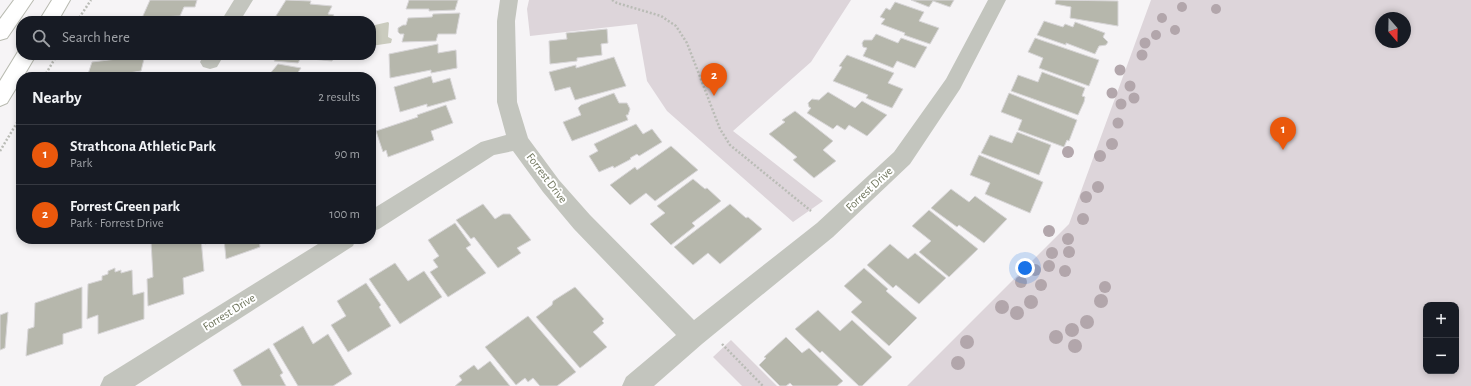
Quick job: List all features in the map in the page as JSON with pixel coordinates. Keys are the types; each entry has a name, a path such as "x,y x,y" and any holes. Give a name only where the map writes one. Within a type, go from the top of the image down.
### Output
{"main road":[{"path":"0,33 24,0"},
{"path":"51,16 61,0"},
{"path":"0,98 23,60"}],"street":[{"path":"233,16 244,0"},
{"name":"Forrest Drive","path":"509,0 506,21 507,102 518,141 551,186 582,222 693,336"},
{"name":"Forrest Drive","path":"635,386 693,336 825,230 902,158 953,84 997,0"},
{"name":"Forrest Drive","path":"376,219 488,148 518,141"},
{"name":"Forrest Drive","path":"113,386 336,244"}],"path":[{"path":"80,16 90,0"},
{"path":"612,0 617,3 640,8 661,16 676,26 687,43 720,129 730,145 815,214"},
{"path":"47,72 54,60"},
{"path":"0,152 16,125"},
{"path":"722,344 763,386"}],"shaded area":[{"path":"529,0 851,0 811,62 733,131 823,201 793,222 667,111 647,81 637,24 530,36 527,9"},
{"path":"1151,0 1471,0 1471,386 907,386 1069,224"},
{"path":"389,23 388,37 392,39 391,43 376,45 376,25"},
{"path":"731,340 777,386 742,386 713,357"}],"building":[{"path":"150,0 197,0 195,7 184,7 180,16 143,16"},
{"path":"286,0 311,1 310,4 332,6 328,14 334,15 333,16 276,16"},
{"path":"409,0 458,0 455,10 429,11 429,9 406,9"},
{"path":"911,0 954,0 950,7 933,1 929,7"},
{"path":"1056,0 1118,1 1118,26 1070,18 1071,7 1055,4"},
{"path":"895,2 924,12 919,21 939,28 930,44 904,35 905,33 881,24 885,19 880,17 886,8 890,10"},
{"path":"460,13 456,34 438,34 436,41 402,42 404,34 400,34 398,32 398,28 406,25 408,18 432,17 433,14"},
{"path":"1044,21 1063,27 1065,24 1073,27 1075,22 1105,33 1103,37 1108,42 1106,45 1099,46 1095,54 1066,43 1066,45 1037,35"},
{"path":"607,29 608,43 601,44 602,55 577,58 577,61 550,64 549,41 567,39 566,33"},
{"path":"876,34 898,43 901,38 927,47 915,68 897,61 893,68 863,56 867,48 863,47 862,43 864,40 872,40"},
{"path":"1035,38 1099,60 1089,86 1039,68 1043,58 1028,52"},
{"path":"438,44 438,53 456,50 457,68 431,73 431,70 390,78 389,54"},
{"path":"847,55 894,73 888,83 903,89 892,108 866,98 868,95 833,81 842,67 839,66"},
{"path":"614,57 626,86 575,100 570,87 555,91 549,72 576,65 576,68"},
{"path":"109,60 144,60 141,71 135,72 89,72 92,62"},
{"path":"275,60 300,60 298,63 274,61"},
{"path":"278,64 301,68 298,72 271,72"},
{"path":"1042,72 1085,88 1082,96 1085,97 1084,102 1078,115 1011,91 1018,75 1038,82"},
{"path":"431,76 433,83 450,78 456,99 427,107 427,104 400,112 394,87"},
{"path":"828,92 855,108 862,101 887,115 867,136 849,125 845,130 837,125 833,129 807,113 811,108 809,107 808,103 812,99 819,100"},
{"path":"614,93 619,103 627,103 630,109 628,115 626,115 628,120 572,141 563,122 581,115 578,108 581,105"},
{"path":"1009,93 1077,120 1069,141 1067,140 1064,147 1018,130 1022,120 1001,112"},
{"path":"446,105 453,123 431,131 434,140 388,157 386,150 383,152 376,131 418,117 417,115"},
{"path":"795,111 833,141 823,150 836,161 814,178 793,160 797,157 769,134 785,122 782,120"},
{"path":"636,124 643,134 652,129 662,142 639,156 637,154 614,168 613,166 599,172 589,156 598,151 594,144"},
{"path":"1017,132 1051,145 1039,175 981,153 990,135 1012,143"},
{"path":"671,146 698,170 655,201 646,193 630,205 610,185 635,167 637,170"},
{"path":"979,155 1043,182 1030,213 985,194 990,183 970,175"},
{"path":"693,179 705,189 707,188 721,201 692,223 695,226 671,245 650,224 665,213 657,206"},
{"path":"951,189 969,202 975,196 1007,219 984,243 959,225 957,227 931,208"},
{"path":"483,204 495,219 503,214 510,214 531,240 517,248 521,253 498,268 474,237 471,239 456,220"},
{"path":"730,204 762,229 720,264 708,253 693,265 674,247"},
{"path":"929,210 978,249 949,277 919,252 931,241 912,226"},
{"path":"455,223 471,245 466,248 486,273 448,297 430,272 438,267 433,260 439,256 428,240"},
{"path":"151,244 201,244 204,271 183,278 184,294 148,306 147,279 153,277"},
{"path":"224,244 260,244 260,247 226,259"},
{"path":"890,244 908,259 915,253 946,278 919,304 896,285 893,288 867,265"},
{"path":"395,263 408,281 424,271 442,297 400,324 369,279"},
{"path":"115,268 115,272 121,270 121,273 132,270 133,295 144,292 144,319 98,334 98,315 87,319 88,284 102,280 102,276 108,274 108,271"},
{"path":"864,268 888,289 886,291 917,318 889,346 851,312 862,302 844,286"},
{"path":"366,283 381,305 379,307 391,326 348,352 331,325 346,316 337,301"},
{"path":"82,287 82,328 63,334 63,344 26,356 28,329 34,327 35,303"},
{"path":"575,287 604,319 602,321 604,323 593,332 607,347 580,368 536,317 552,305 553,301"},
{"path":"818,310 840,331 852,320 892,357 862,386 859,386 822,351 820,353 795,329"},
{"path":"8,312 5,348 0,350 0,315"},
{"path":"528,316 576,372 557,386 540,386 533,378 528,382 525,378 516,385 485,347"},
{"path":"303,326 313,344 328,334 352,374 333,386 298,386 273,344"},
{"path":"786,337 802,353 809,348 843,381 837,386 793,386 790,383 786,386 780,386 759,365 766,358 764,357"},
{"path":"269,348 283,373 280,375 286,386 242,386 233,370"},
{"path":"490,361 510,386 455,386 462,380 459,376 474,365 478,370"}],"place":[{"name":"Forrest Green park","path":"714,96"},
{"name":"Strathcona Athletic Park","path":"1283,150"}]}
